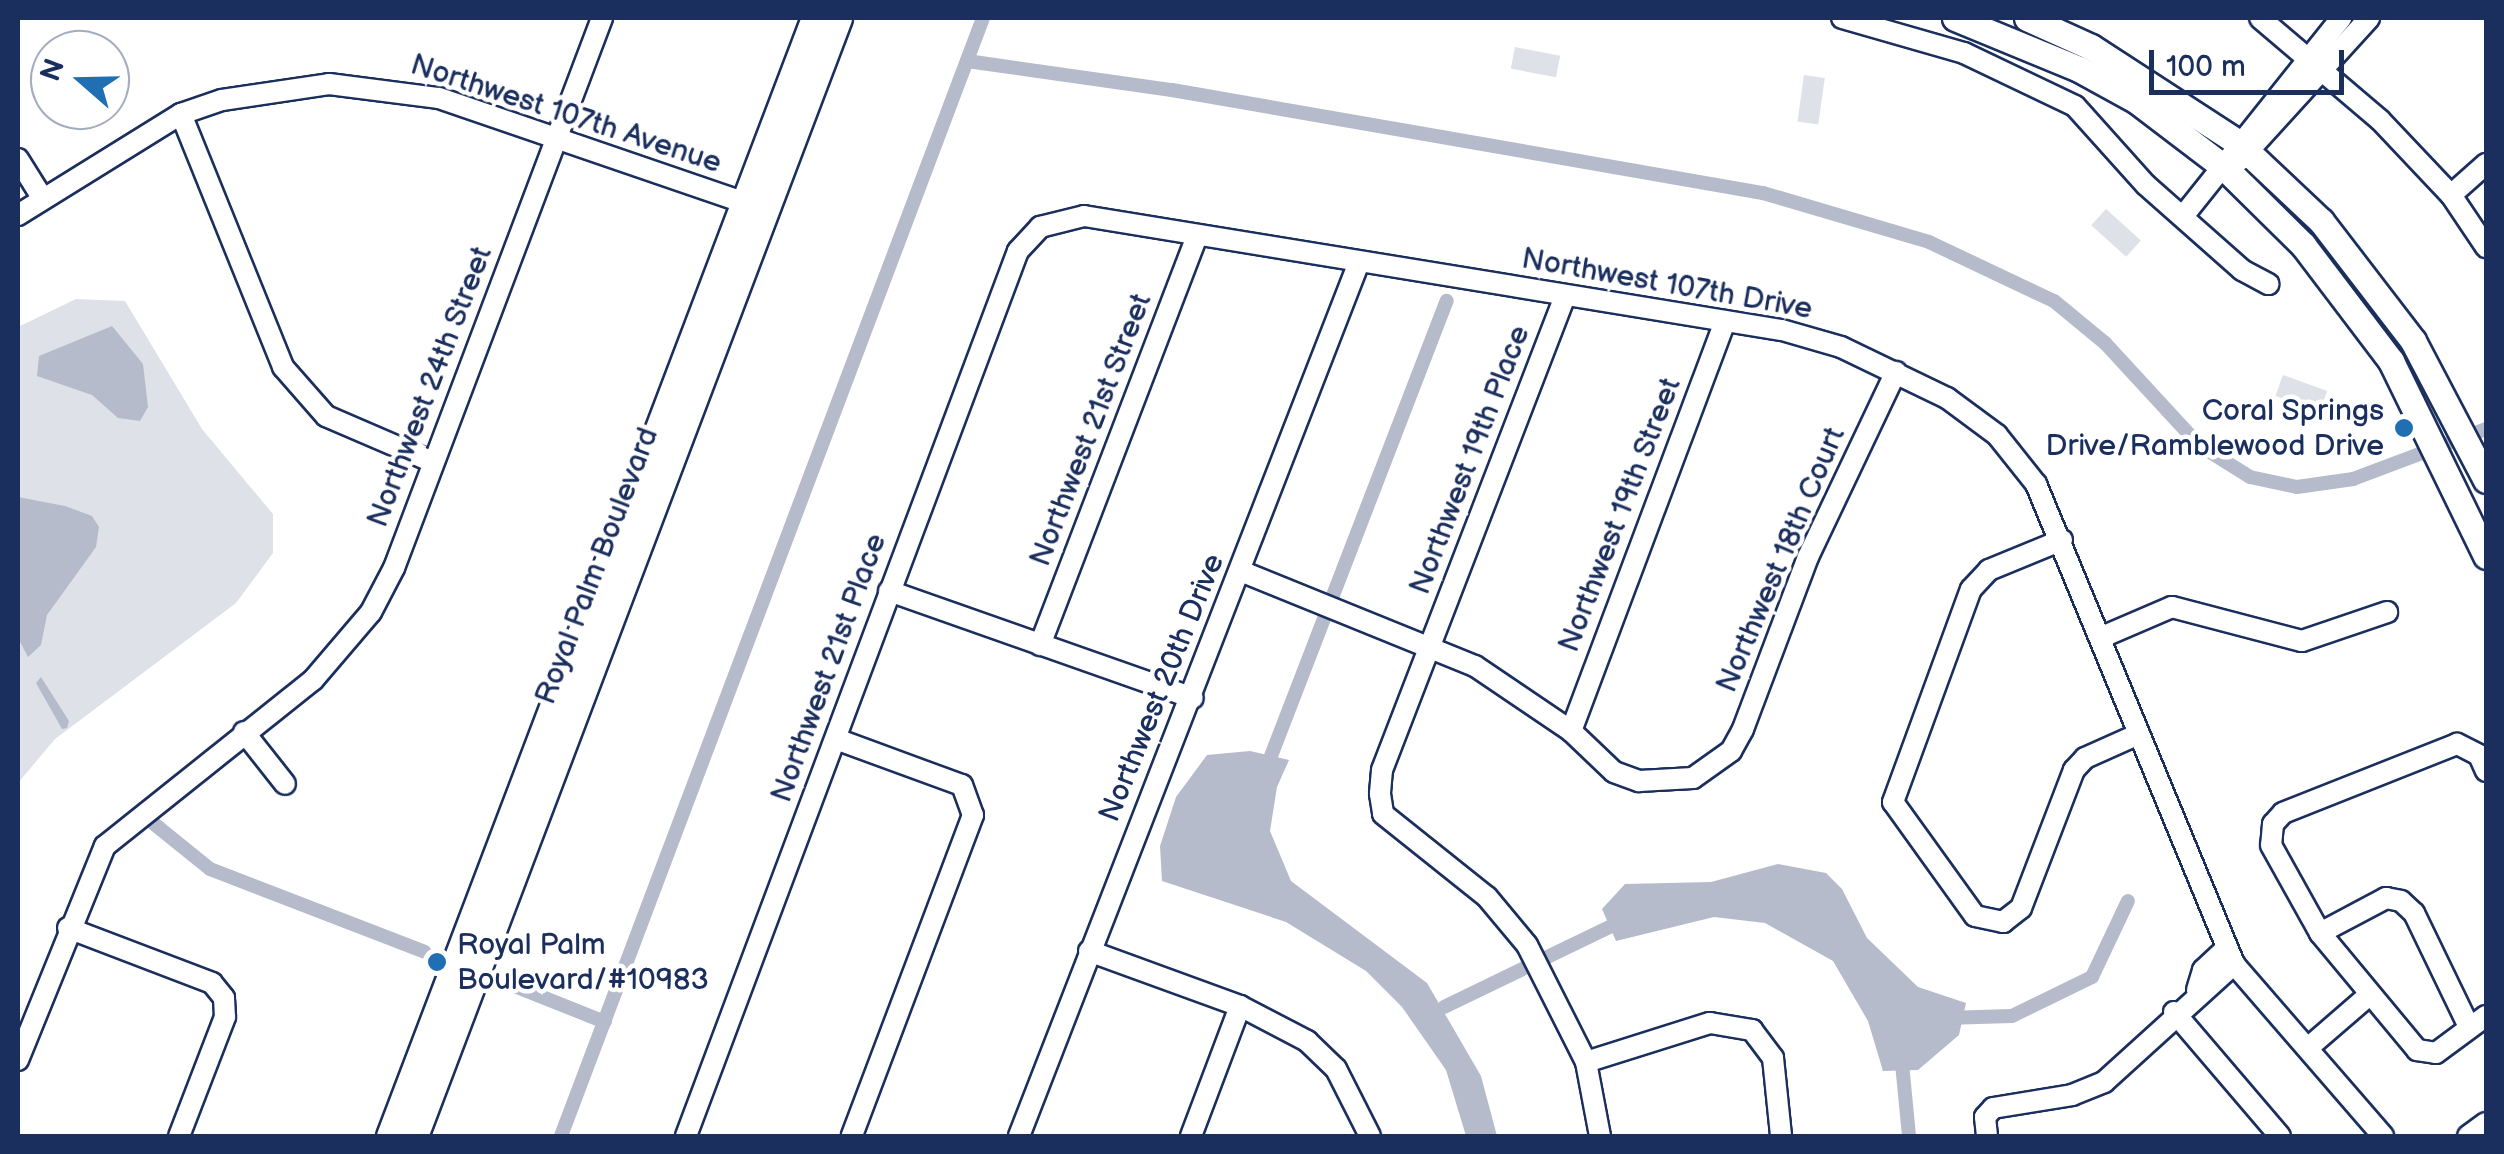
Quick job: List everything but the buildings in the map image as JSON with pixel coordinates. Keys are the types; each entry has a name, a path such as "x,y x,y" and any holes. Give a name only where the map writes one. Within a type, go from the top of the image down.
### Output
{"main road":[{"name":"Royal Palm Boulevard","path":"415,1136 755,206 814,18"},
{"name":"Royal Palm Boulevard","path":"389,1136 755,206 839,18"},
{"path":"1955,18 2079,68 2137,101 2225,168 2358,312 2430,430 2486,556"},
{"path":"2028,18 2135,73 2244,148 2321,220 2375,286 2455,412 2482,472"}],"street":[{"name":"Northwest 24th Street","path":"18,1060 68,928 105,846 313,680 372,612 602,18"},
{"path":"1842,18 1964,52 2030,80 2075,106 2242,270 2268,284"},
{"path":"2260,18 2316,61 2451,196 2486,247"},
{"path":"2184,215 2316,61 2341,18"},
{"path":"2316,61 2370,18"},
{"name":"Northwest 107th Avenue","path":"18,215 181,114 277,90 383,88 439,98 755,206"},
{"path":"181,114 282,367 326,416 432,462"},
{"path":"18,160 43,199"},
{"path":"2451,196 2486,164"},
{"name":"Northwest 107th Drive","path":"1040,227 1084,216 1725,321 1841,346 1896,372 1997,435 2036,484 2062,540 2230,956 2383,1136"},
{"name":"Northwest 21st Place","path":"686,1136 1018,251 1040,227"},
{"name":"Northwest 21st Street","path":"1040,645 1197,236"},
{"name":"Northwest 20th Drive","path":"1019,1136 1089,951 1193,698 1359,262"},
{"name":"Northwest 19th Place","path":"1565,296 1382,770 1383,814 1487,897 1527,945 1586,1062"},
{"name":"Northwest 19th Street","path":"1571,731 1725,321"},
{"name":"Northwest 18th Court","path":"1571,731 1614,772 1639,781 1694,778 1714,766 1743,729 1808,557 1896,372"},
{"path":"2062,540 1989,570 1971,589 1893,802 1975,916 2003,922 2022,908 2074,770 2085,758 2139,734"},
{"path":"1242,572 1475,666 1571,731"},
{"path":"889,591 1193,698"},
{"path":"2102,637 2172,608 2302,642 2387,612"},
{"path":"244,732 286,784"},
{"path":"836,739 962,785 970,798 973,815 852,1136"},
{"path":"2320,933 2386,898 2401,901 2414,914 2478,1022 2436,1054 2424,1054 2367,997 2320,933 2271,845 2273,824 2283,813 2457,744 2469,748 2486,771"},
{"path":"68,928 212,983 224,998 225,1017 180,1136"},
{"path":"1089,951 1240,1006 1307,1042 1355,1099 1370,1136"},
{"path":"1986,1136 1985,1117 1993,1108 2072,1095 2104,1082 2138,1054 2196,992 2203,970 2230,956"},
{"path":"2309,1047 2367,997"},
{"path":"1191,1136 1240,1006"},
{"path":"2174,1012 2280,1136"},
{"path":"1600,1136 1586,1062 1710,1022 1752,1030 1772,1058 1781,1136"},
{"path":"2468,1136 2486,1123"}],"shaded area":[{"path":"1515,47 1560,56 1556,77 1511,69"},
{"path":"1804,75 1825,78 1818,124 1797,122"},
{"path":"2106,209 2141,240 2126,257 2091,225"},
{"path":"76,299 125,301 202,429 273,514 273,553 236,603 55,739 18,783 18,327"},
{"path":"2283,375 2327,391 2320,412 2275,396"}],"water":[{"path":"112,326 143,364 148,407 140,421 118,418 92,395 37,376 39,356"},
{"path":"18,497 92,516 99,527 96,547 47,615 41,645 28,657 18,638"},
{"path":"41,677 69,721 67,728 62,729 36,683"},
{"path":"1250,751 1289,760 1277,787 1270,831 1291,881 1427,983 1481,1076 1497,1136 1466,1136 1446,1070 1402,1007 1366,971 1286,922 1162,881 1160,846 1176,797 1207,755"},
{"path":"1778,864 1826,873 1842,889 1867,938 1918,987 1966,1003 1959,1035 1918,1070 1883,1071 1868,1021 1833,961 1765,923 1714,917 1616,941 1602,909 1625,884 1711,882"}],"waterway":[{"path":"561,1136 983,18"},
{"path":"967,61 1172,90 1763,193 1929,242 2054,301 2105,343 2199,445 2250,477 2297,487 2353,479 2486,429"},
{"path":"1271,756 1447,301"},
{"path":"153,823 210,869 425,952"},
{"path":"1945,1018 2012,1016 2092,977 2128,901"},
{"path":"1444,1007 1618,923"},
{"path":"497,979 605,1022"},
{"path":"1901,1053 1909,1136"}],"place":[{"name":"Coral Springs Drive/Ramblewood Drive","path":"2404,428"},
{"name":"Royal Palm Boulevard/#10983","path":"437,962"}]}
